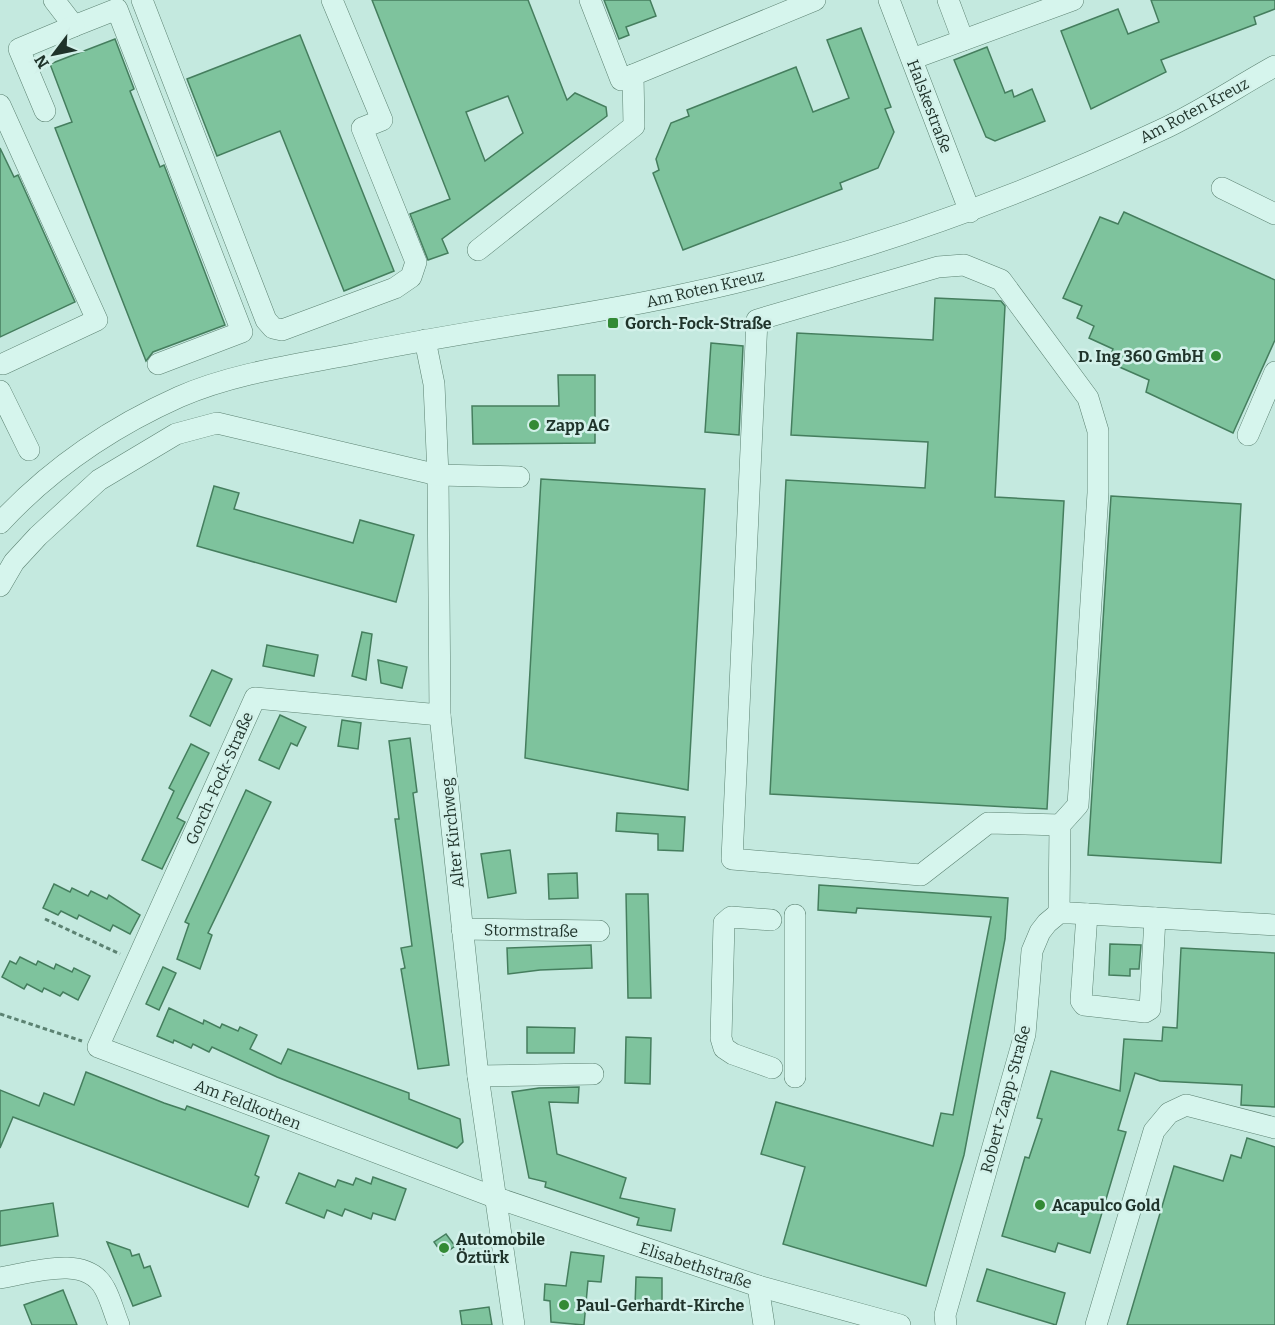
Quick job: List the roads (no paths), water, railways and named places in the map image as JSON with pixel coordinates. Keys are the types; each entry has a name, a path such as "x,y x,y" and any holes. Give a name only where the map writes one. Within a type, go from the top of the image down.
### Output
{"street":[{"path":"54,0 74,26"},
{"path":"142,0 266,320 273,328 282,330 395,288 411,277 416,262 362,128 382,120 332,0"},
{"path":"590,0 621,80 815,0"},
{"name":"Halskestraße","path":"889,0 970,212"},
{"path":"948,0 963,40"},
{"path":"912,59 1073,0"},
{"path":"45,111 19,49 117,9 242,332 158,364"},
{"name":"Am Roten Kreuz","path":"0,523 61,466 112,430 182,396 244,376 425,340 609,309 779,272 970,212 1163,129 1275,66"},
{"path":"478,250 634,126 633,75"},
{"path":"0,105 97,320 3,364"},
{"path":"1222,189 1275,214"},
{"path":"1060,825 988,822 921,875 732,860 757,320 938,267 964,265 1001,280 1088,398 1098,431 1098,493 1078,805 1060,825 1059,913 1275,925"},
{"name":"Alter Kirchweg","path":"425,340 434,384 438,474 440,715 478,1076 514,1325"},
{"path":"1248,435 1275,372"},
{"path":"0,391 29,450"},
{"path":"0,586 14,561 99,480 176,434 217,423 438,474 519,477"},
{"name":"Gorch-Fock-Straße","path":"98,1047 255,698 440,715"},
{"name":"Robert-Zapp-Straße","path":"946,1325 945,1315 1025,1034 1032,951 1040,932 1059,913"},
{"path":"1087,914 1081,1000 1084,1005 1145,1012 1150,1009 1155,918"},
{"path":"795,915 795,1077"},
{"path":"771,921 731,917 724,923 721,1038 724,1048 733,1054 772,1068"},
{"name":"Stormstraße","path":"462,929 599,931"},
{"name":"Am Feldkothen","path":"98,1047 494,1197"},
{"path":"478,1076 593,1074"},
{"path":"1096,1325 1154,1131 1169,1113 1186,1105 1275,1128"},
{"name":"Elisabethstraße","path":"494,1197 758,1286 900,1325"},
{"path":"0,1278 64,1267 85,1270 105,1287 119,1325"},
{"path":"758,1286 764,1325"}],"place":[{"name":"Gorch-Fock-Straße","path":"613,323"},
{"name":"D. Ing 360 GmbH","path":"1216,356"},
{"name":"Zapp AG","path":"534,425"},
{"name":"Acapulco Gold","path":"1040,1205"},
{"name":"Automobile Öztürk","path":"444,1248"},
{"name":"Paul-Gerhardt-Kirche","path":"564,1305"}]}
